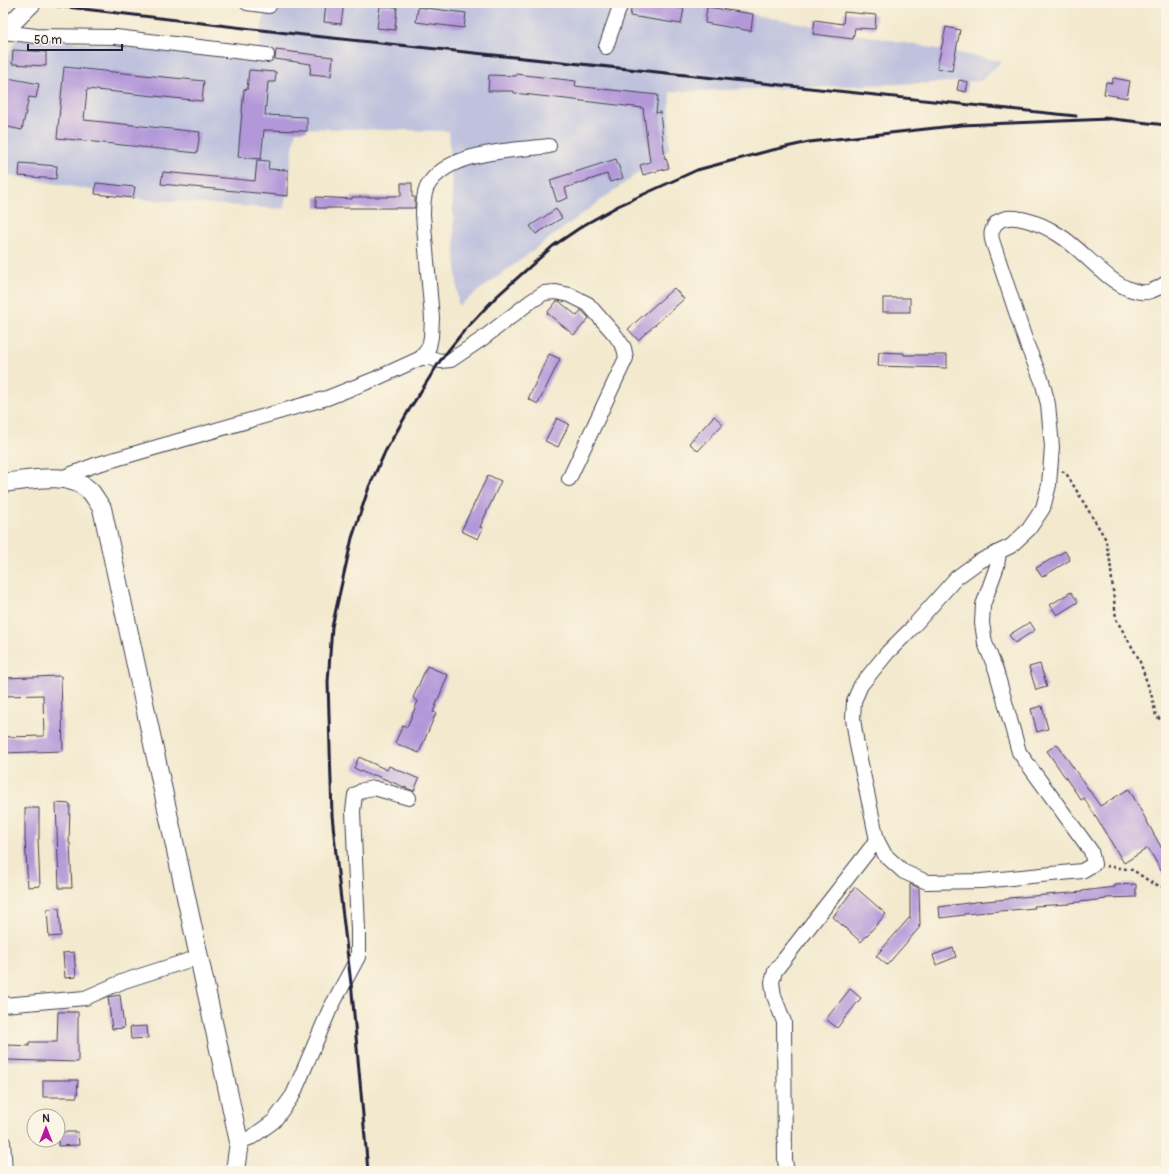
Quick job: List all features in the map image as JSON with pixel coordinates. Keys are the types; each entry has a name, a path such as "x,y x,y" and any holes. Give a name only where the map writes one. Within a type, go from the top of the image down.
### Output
{"street":[{"path":"3,32 32,3"},
{"path":"247,3 269,6"},
{"path":"606,47 621,3"},
{"path":"3,32 36,36 116,37 268,55"},
{"path":"421,358 429,347 432,318 423,215 424,200 428,187 438,174 451,164 476,155 549,146"},
{"path":"999,552 997,566 983,605 982,623 985,643 996,670 1019,752 1091,851 1094,864 1082,871 981,881 927,882 904,872 885,855 877,840 857,745 854,719 854,701 861,686 873,669 956,578 978,562 1011,546 1029,529 1043,508 1050,485 1051,440 1048,404 1042,380 1027,345 992,243 991,232 997,222 1004,218 1015,218 1037,224 1059,234 1113,280 1130,290 1147,293 1166,284"},
{"path":"61,478 95,465 327,398 375,379 421,358 431,358 440,361 451,360 482,339 530,302 544,293 556,292 570,295 588,304 616,336 624,348 626,358 569,479"},
{"path":"3,483 43,478 61,478 76,483 90,492 102,508 239,1142 235,1171"},
{"path":"239,1142 252,1137 274,1121 293,1095 329,1011 358,957 353,812 355,795 363,790 374,788 409,798"},
{"path":"787,1171 785,1161 784,1022 774,996 772,982 775,970 877,840"},
{"path":"3,1005 85,998 124,981 199,956"},
{"path":"3,1142 5,1171"}],"path":[{"path":"1051,463 1066,473 1105,538 1110,561 1116,619 1139,659 1152,697 1156,716 1166,724"},
{"path":"1094,864 1133,870 1152,883 1166,888"}],"shaded area":[{"path":"266,3 693,3 1002,61 981,81 670,92 669,150 458,306 449,131 296,128 284,209 140,199 3,174 3,65 17,38 257,57"}],"building":[{"path":"326,3 344,3 341,24 324,22"},
{"path":"632,3 646,3 684,9 681,24 630,16"},
{"path":"380,6 397,7 395,30 377,28"},
{"path":"418,7 466,13 464,28 416,22"},
{"path":"707,7 753,14 751,31 705,23"},
{"path":"844,12 876,15 875,29 855,28 853,39 813,34 815,20 843,24"},
{"path":"946,27 960,30 952,71 937,68"},
{"path":"13,50 46,52 46,66 12,64"},
{"path":"276,50 333,57 331,76 310,74 311,64 275,59"},
{"path":"64,67 204,81 202,101 87,89 84,120 200,132 197,153 57,138"},
{"path":"249,70 276,72 275,82 268,82 265,115 307,117 307,131 264,130 261,159 238,157 244,89 247,90"},
{"path":"516,74 576,81 575,86 658,95 656,113 660,112 665,159 666,158 669,168 643,175 640,165 650,162 643,108 514,93 514,91 488,91 489,75 516,76"},
{"path":"3,77 39,84 36,98 29,97 22,130 3,126"},
{"path":"1113,78 1130,81 1127,98 1104,94 1106,82 1112,83"},
{"path":"959,80 968,82 966,92 957,90"},
{"path":"616,159 623,178 610,182 607,174 565,188 568,198 557,202 550,180"},
{"path":"257,160 269,161 268,169 288,170 288,196 161,184 163,172 255,181"},
{"path":"20,163 57,166 56,179 19,176"},
{"path":"96,183 135,187 133,198 95,194"},
{"path":"401,183 412,183 412,197 415,197 415,208 316,208 316,197 352,199 352,197 401,196"},
{"path":"556,209 562,218 536,234 530,226"},
{"path":"674,288 684,299 638,340 628,329"},
{"path":"883,298 910,298 910,312 883,312"},
{"path":"557,301 577,316 581,310 589,318 574,335 547,313"},
{"path":"879,352 904,353 904,355 947,355 947,368 878,366"},
{"path":"549,354 560,359 538,404 528,399"},
{"path":"714,416 723,424 698,451 689,443"},
{"path":"557,418 569,424 558,447 545,441"},
{"path":"488,475 501,481 480,527 483,528 478,539 461,531"},
{"path":"1065,551 1070,560 1042,577 1036,568"},
{"path":"1071,592 1078,602 1057,615 1050,605"},
{"path":"1030,622 1035,630 1015,643 1009,635"},
{"path":"1040,664 1047,687 1036,690 1029,667"},
{"path":"427,666 448,675 433,712 436,713 419,753 395,743 403,725 407,727 418,701 413,698"},
{"path":"61,676 63,751 3,753 3,737 44,736 43,695 3,696 3,678"},
{"path":"1042,706 1048,729 1037,732 1031,709"},
{"path":"1057,744 1100,806 1129,789 1166,856 1166,879 1148,848 1124,863 1084,798 1081,800 1047,751"},
{"path":"359,757 387,770 389,766 419,779 414,791 372,774 371,776 354,768"},
{"path":"56,803 70,804 69,843 72,888 59,888"},
{"path":"25,808 39,808 38,839 40,886 28,887"},
{"path":"910,884 919,888 920,926 918,926 920,927 887,965 876,956 909,918 910,919"},
{"path":"1136,884 1136,897 1106,898 1070,904 1034,906 1035,908 964,914 940,918 939,907 1009,898 1082,892 1115,887 1115,885"},
{"path":"855,887 886,914 861,942 833,917"},
{"path":"59,908 61,936 49,937 47,909"},
{"path":"953,948 956,957 936,965 933,955"},
{"path":"74,952 76,977 65,978 63,953"},
{"path":"850,989 861,998 837,1028 826,1019"},
{"path":"120,995 124,1028 112,1029 108,997"},
{"path":"58,1012 78,1012 78,1062 7,1060 8,1045 29,1046 29,1042 57,1042"},
{"path":"147,1026 148,1038 131,1039 130,1027"},
{"path":"43,1080 78,1080 77,1097 43,1097"},
{"path":"66,1132 78,1132 79,1145 66,1146"}],"railway":[{"path":"33,3 304,35 1076,116"},
{"path":"1104,118 1166,125"},
{"path":"368,1171 352,992 332,815 328,682 332,627 352,538 369,487 386,450 440,361 463,332 496,297 553,246 584,225 618,206 697,170 768,151 809,142 962,125 1109,119"}]}
